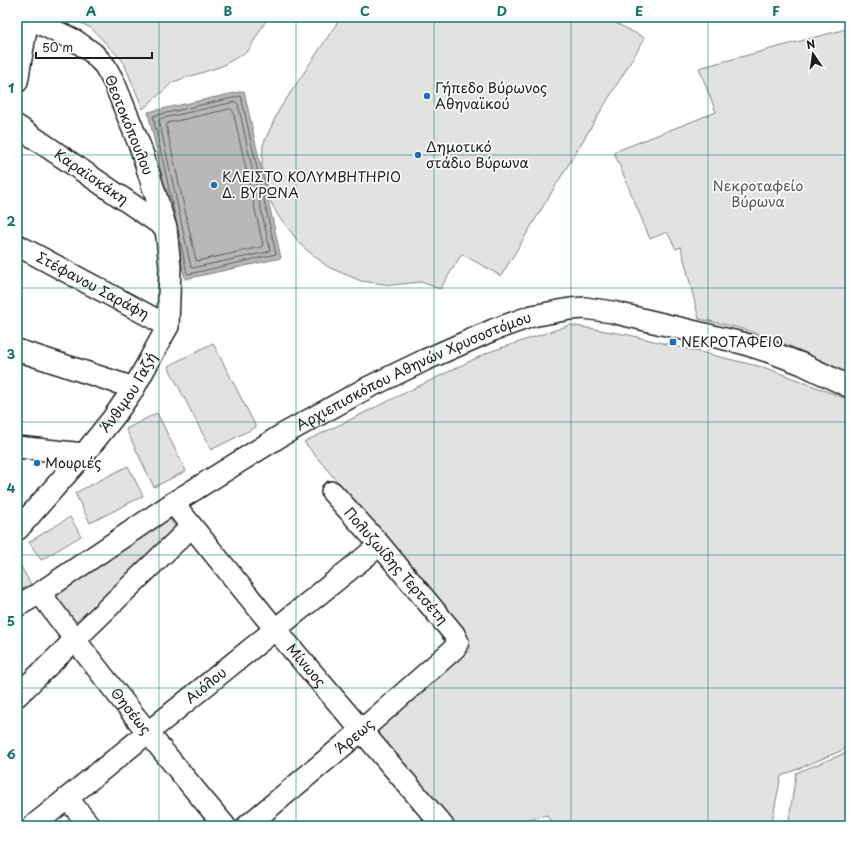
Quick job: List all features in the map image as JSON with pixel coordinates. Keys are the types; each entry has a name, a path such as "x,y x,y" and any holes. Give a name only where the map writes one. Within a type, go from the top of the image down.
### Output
{"street":[{"path":"17,82 27,18"},
{"name":"Θεοτοκόπουλου","path":"27,18 76,41 93,52 105,66 114,82 141,149 166,228"},
{"name":"Καραϊσκάκη","path":"17,126 166,228"},
{"name":"Άνθιμου Γαζή","path":"18,529 114,418 134,388 168,326 170,267 166,228"},
{"name":"Στέφανου Σαράφη","path":"17,245 168,326"},
{"name":"Αρχιεπισκόπου Αθηνών Χρυσοστόμου","path":"17,606 40,593 173,503 282,435 380,382 425,360 493,330 532,316 570,309 585,308 600,310 742,343 802,364 850,387"},
{"path":"17,350 134,388"},
{"path":"17,447 84,454"},
{"name":"Πολυζωίδης Τερτσέτη","path":"332,492 380,545 454,634 458,642"},
{"name":"Μίνωος","path":"173,503 275,629 443,826"},
{"path":"17,696 191,526"},
{"name":"Αιόλου","path":"33,826 380,545"},
{"name":"Θησέως","path":"40,593 74,640 148,734 225,826"},
{"name":"Άρεως","path":"247,826 362,730 455,648 458,642"},
{"path":"67,798 90,826"}],"green space":[{"path":"68,17 268,17 248,51 222,66 173,82 143,109 123,61 91,28"},
{"name":"Δημοτικό στάδιο Βύρωνα","path":"341,17 604,17 645,38 501,276 462,254 440,289 421,282 392,285 361,281 328,267 302,246 279,217 268,197 262,166 263,144 279,110"},
{"name":"Νεκροταφείο Βύρωνα","path":"850,28 850,374 795,348 762,335 699,319 681,247 676,249 667,232 650,239 614,152 716,112 699,68"},
{"path":"570,325 629,335 766,368 850,400 850,747 781,776 771,826 553,826 547,815 515,822 506,826 453,826 376,730 470,650 469,639 304,442 489,352"},
{"path":"213,343 256,427 211,450 168,366"},
{"path":"157,413 186,471 154,487 126,429"},
{"path":"128,466 143,496 90,523 75,493"},
{"path":"70,517 81,536 41,560 29,542"},
{"path":"169,518 177,529 76,626 53,598"},
{"path":"17,559 31,585 17,590"},
{"path":"850,751 850,826 788,826 796,773"}],"water":[{"name":"ΚΛΕΙΣΤΟ ΚΟΛΥΜΒΗΤΗΡΙΟ Δ. ΒΥΡΩΝΑ","path":"244,91 281,258 185,279 148,112"}],"place":[{"name":"Γήπεδο Βύρωνος Αθηναϊκού","path":"427,96"},
{"name":"Δημοτικό στάδιο Βύρωνα","path":"418,155"},
{"name":"ΚΛΕΙΣΤΟ ΚΟΛΥΜΒΗΤΗΡΙΟ Δ. ΒΥΡΩΝΑ","path":"214,185"},
{"name":"ΝΕΚΡΟΤΑΦΕΙΟ","path":"673,342"},
{"name":"Μουριές","path":"37,463"}]}
